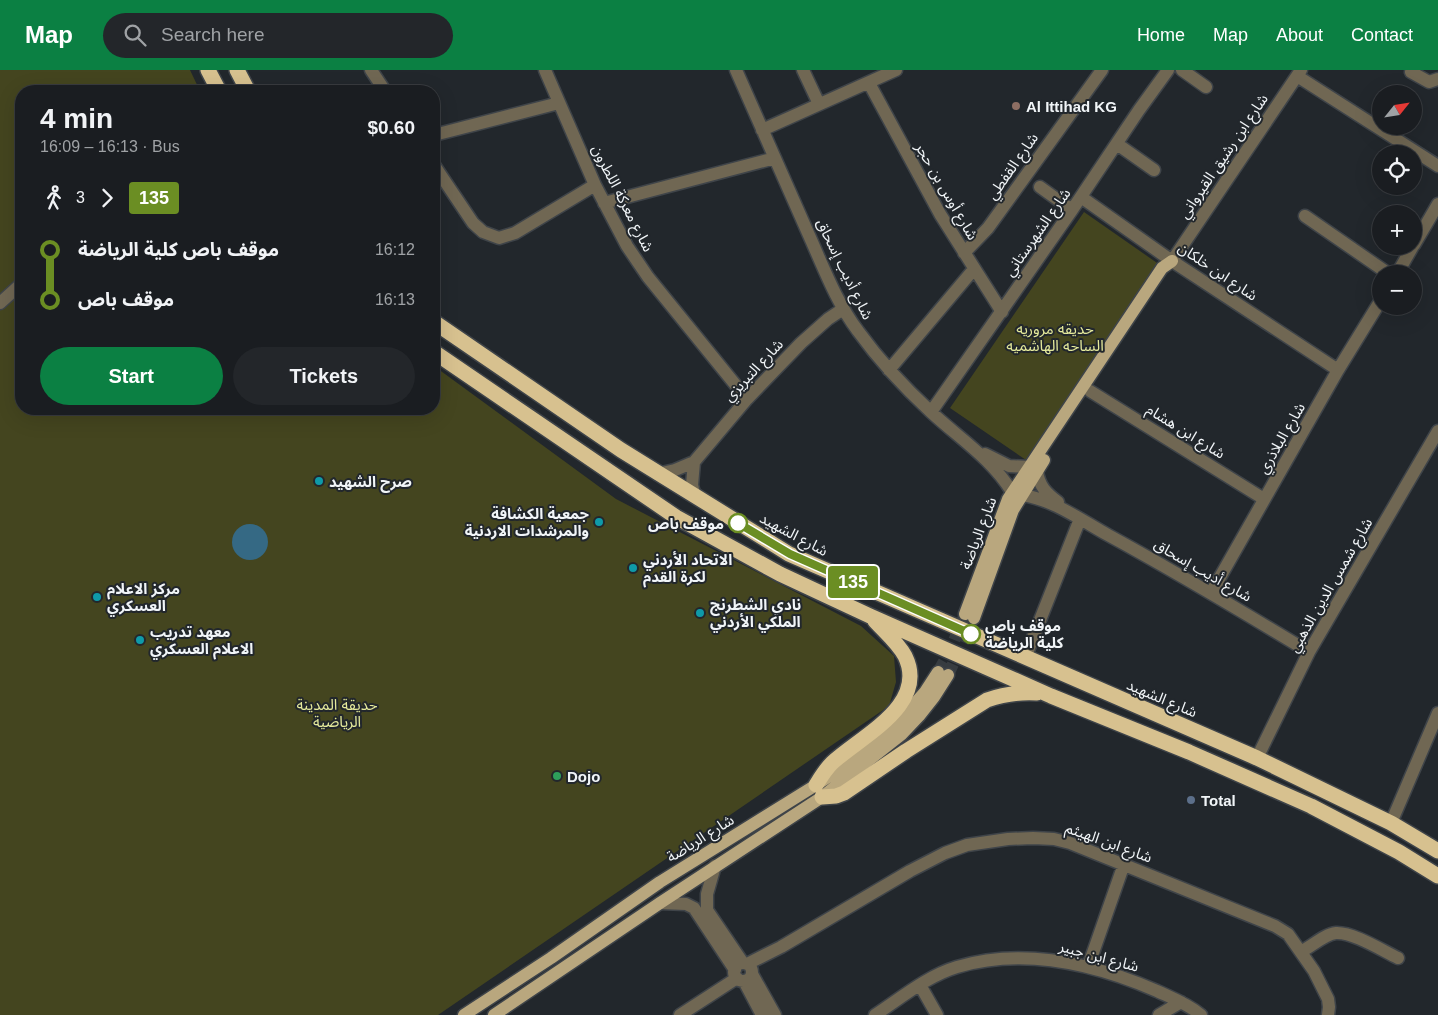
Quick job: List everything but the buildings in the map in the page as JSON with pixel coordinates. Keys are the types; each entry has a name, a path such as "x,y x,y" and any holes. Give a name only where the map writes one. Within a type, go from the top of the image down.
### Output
{"highway":[{"path":"208,70 216,85"},
{"path":"237,70 245,85"},
{"name":"شارع الشهيد","path":"440,326 657,474 790,554 1257,758 1391,823 1438,851"},
{"path":"440,356 676,517 780,574 1051,696 1188,752 1311,806 1399,852 1438,876"},
{"path":"870,616 901,649 905,657 910,676 906,694 896,710 827,768 819,791 836,796 844,793 922,740 987,700 1001,695 1019,693 1051,696"}],"main road":[{"name":"شارع ابن رشيق القيرواني","path":"1033,469 1090,391 1169,269 1172,260"},
{"name":"شارع ابن رشيق القيرواني","path":"1033,469 1162,268 1172,260"},
{"name":"شارع الرياضة","path":"970,616 1005,504 1017,493 1033,469"},
{"name":"شارع الرياضة","path":"494,1015 715,866 902,734 924,710 943,673"},
{"name":"شارع الرياضة","path":"464,1015 660,882 819,791"},
{"path":"574,942 582,955"}],"street":[{"path":"371,70 381,85"},
{"name":"شارع أديب إسحاق","path":"736,70 843,309 856,329 889,370 931,412 974,448 1017,493 1036,498 1080,519 1211,593 1309,652"},
{"path":"803,70 819,104"},
{"path":"762,130 896,70"},
{"name":"شارع القفطي","path":"964,253 988,228 1102,70"},
{"name":"شارع الشهرستاني","path":"931,412 1168,70"},
{"path":"1182,70 1206,87"},
{"name":"شارع معركة اللطرون","path":"547,71 594,185 627,246 638,263 747,399"},
{"path":"1411,72 1429,82 1438,79"},
{"path":"1299,73 1438,166"},
{"name":"شارع ابن رشيق القيرواني","path":"1172,260 1299,73"},
{"name":"شارع أوس بن حجر","path":"869,83 916,171 964,253 1002,312"},
{"path":"440,133 559,103"},
{"path":"1117,144 1154,170"},
{"path":"604,202 775,158"},
{"path":"440,174 473,223 483,232 499,238 515,233 594,185"},
{"path":"1040,187 1072,210"},
{"name":"شارع ابن خلكان","path":"1081,196 1172,260 1338,370"},
{"path":"1422,232 1438,204"},
{"path":"1305,216 1376,265"},
{"path":"889,370 974,269"},
{"path":"0,303 15,289"},
{"name":"شارع التبريزي","path":"657,474 675,470 694,462 747,399 814,330 843,309"},
{"name":"شارع البلاذري","path":"1211,593 1338,370 1372,315"},
{"name":"شارع ابن هشام","path":"1090,391 1264,499"},
{"name":"شارع شمس الدين الذهبي","path":"1257,758 1309,652 1438,431"},
{"name":"شارع أديب إسحاق","path":"974,448 1009,466 1033,469 1044,490 1080,519"},
{"path":"694,462 692,485 695,497"},
{"path":"1025,658 1080,519"},
{"path":"1391,823 1438,713"},
{"name":"شارع ابن الهيثم","path":"680,1015 781,947 910,870 945,853 967,845 1008,839 1033,838 1054,839 1088,850 1275,926 1288,934 1302,951 1314,971 1328,999 1328,1015"},
{"path":"1088,967 1124,864"},
{"path":"715,866 707,894 706,910 744,972 762,1015"},
{"path":"660,903 686,904 694,908 775,1015"},
{"path":"1302,951 1327,936 1336,933 1355,938 1398,958"},
{"name":"شارع ابن جبير","path":"875,1015 920,985 948,970 1000,958 1049,960 1088,967 1135,982 1180,1002 1201,1015"},
{"path":"920,985 937,1015"},
{"path":"1159,1015 1180,1002"}],"green space":[{"name":"حديقة المدينة الرياضية","path":"0,70 190,70 197,85 15,85 15,415 440,415 440,370 616,499 861,626 894,656 896,682 889,706 438,1015 0,1015"},
{"name":"حديقه مروريه الساحه الهاشميه","path":"1084,212 1160,265 1026,460 950,408"}],"water":[{"path":"250,524 257,525 263,529 267,535 267,549 263,555 257,559 250,560 243,559 237,555 233,549 232,542 233,535 237,529 243,525"}],"tunnel":[{"path":"938,672 949,653 965,614"},
{"path":"948,675 974,618"}],"bus line":[{"name":"135","path":"738,523 790,554 971,634"}],"place":[{"name":"Al Ittihad KG","path":"1016,106"},
{"name":"صرح الشهيد","path":"319,481"},
{"name":"جمعية الكشافة والمرشدات الاردنية","path":"599,522"},
{"name":"موقف باص","path":"738,523"},
{"name":"الاتحاد الأردني لكرة القدم","path":"633,568"},
{"name":"مركز الاعلام العسكري","path":"97,597"},
{"name":"نادي الشطرنج الملكي الأردني","path":"700,613"},
{"name":"موقف باص كلية الرياضة","path":"971,634"},
{"name":"معهد تدريب الاعلام العسكري","path":"140,640"},
{"name":"Dojo","path":"557,776"},
{"name":"Total","path":"1191,800"}]}
